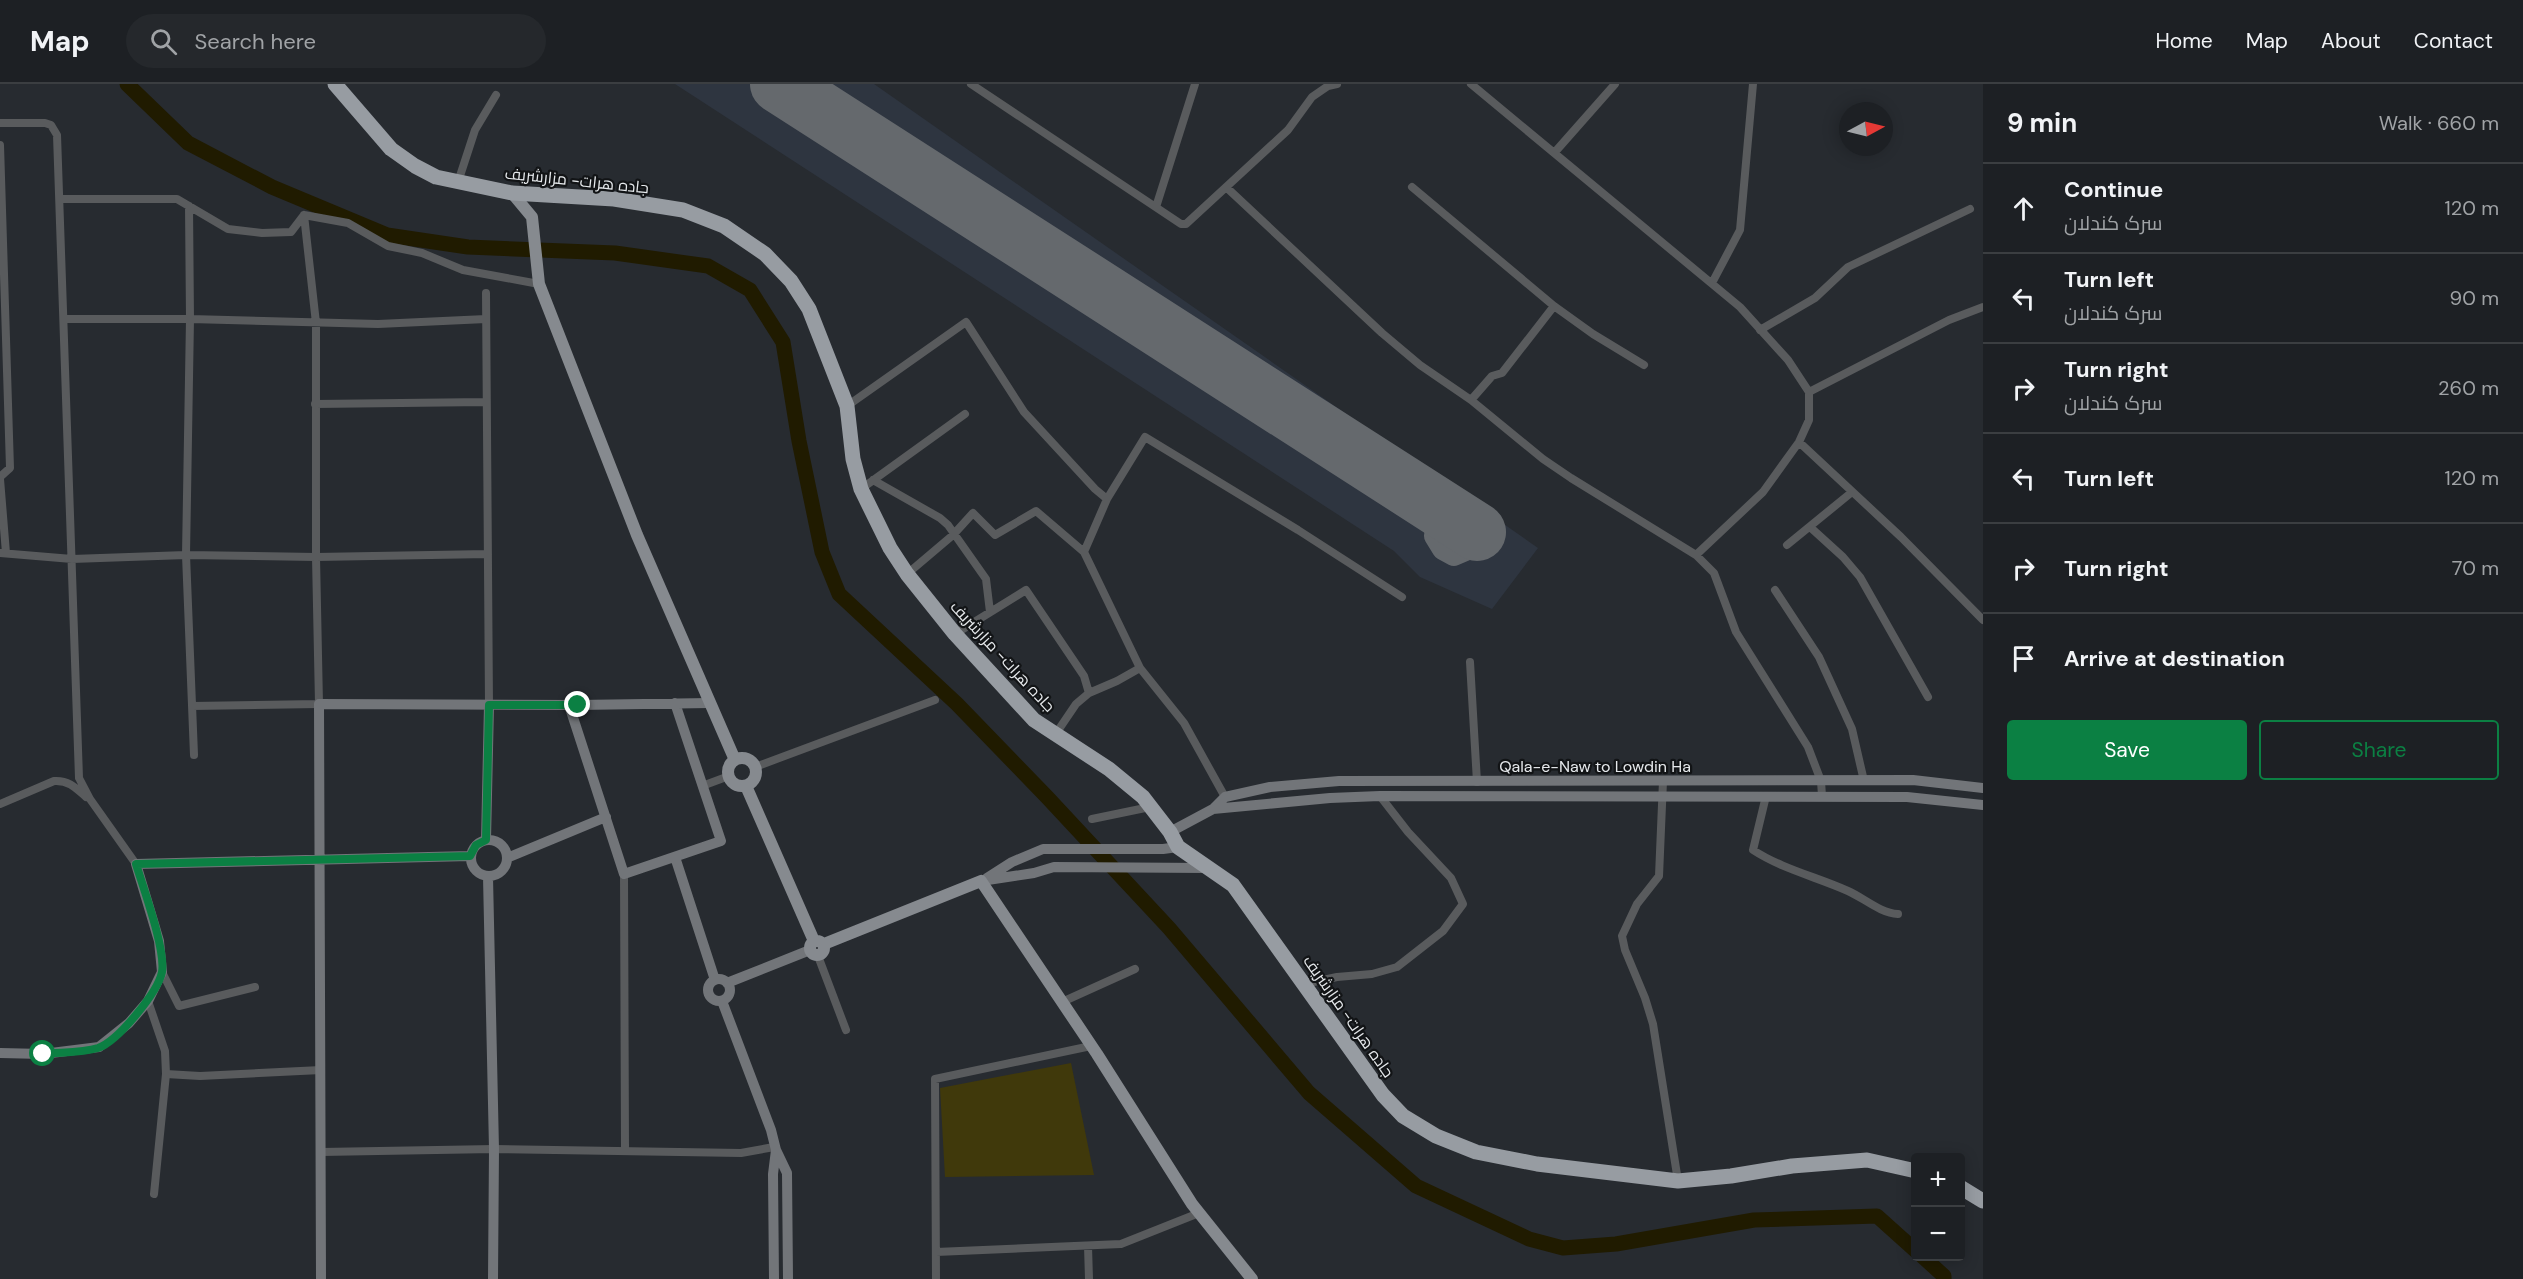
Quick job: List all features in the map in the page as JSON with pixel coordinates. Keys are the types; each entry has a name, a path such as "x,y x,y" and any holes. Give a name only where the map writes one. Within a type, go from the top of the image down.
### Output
{"highway":[{"name":"جاده هرات- مزارشریف","path":"335,84 391,149 436,177 512,194 614,199 683,210 724,226 765,254 791,281 809,309 847,406 853,459 867,484 890,548 907,574 955,633 1034,720 1110,769 1143,797 1170,832 1178,847 1207,868 1222,875 1233,885 1383,1095 1403,1116 1436,1136 1476,1152 1527,1162 1678,1181 1731,1176 1792,1166 1867,1160 1911,1170"},
{"path":"1965,1190 1983,1201"}],"main road":[{"path":"512,194 532,217 539,284 633,524 735,760"},
{"path":"745,759 755,767 755,777 746,786 733,783 729,776 729,767 735,760 745,759"},
{"path":"746,786 816,948 981,881 1199,1213 1252,1279"}],"street":[{"path":"971,84 1181,224 1186,224 1288,130 1312,97 1328,86 1337,84"},
{"path":"1156,207 1195,84"},
{"path":"1471,84 1740,307 1788,360 1809,392 1809,420 1799,442 1763,492 1696,555"},
{"path":"1555,152 1615,84"},
{"path":"1712,282 1740,230 1753,84"},
{"path":"458,182 475,130 496,95"},
{"path":"0,123 51,125 57,135 79,778 90,800 136,864 159,942 162,972 179,1006 255,987"},
{"path":"0,145 10,468 0,478 3,553 72,559 186,555 316,557 488,554"},
{"path":"1226,187 1382,333 1420,365 1471,400 1543,459 1696,555 1714,573 1736,632 1808,747 1821,781 1822,796"},
{"path":"1412,187 1554,306 1593,334 1644,365"},
{"path":"60,199 177,199 228,229 262,232 291,232 304,215"},
{"path":"189,206 190,319 186,555 194,755"},
{"path":"1760,330 1815,297 1848,267 1971,209"},
{"path":"304,215 348,223 388,246 422,253 463,270 539,284"},
{"path":"304,215 316,323 321,1279"},
{"path":"486,293 489,705 486,840"},
{"path":"1471,400 1492,376 1502,373 1554,306"},
{"path":"1809,392 1949,320 1983,306"},
{"path":"63,319 190,319 378,324 486,319"},
{"path":"847,406 966,322 1024,412 1107,499"},
{"path":"315,404 486,402"},
{"path":"965,414 867,484 940,518 948,525 986,579 990,612"},
{"path":"1084,552 1107,499 1145,437 1402,597"},
{"path":"1799,442 1983,620"},
{"path":"1787,545 1852,492"},
{"path":"907,574 953,535 973,513 995,535 1036,511 1084,552 1140,668 1184,723 1225,797"},
{"path":"1810,527 1843,557 1860,577 1928,697"},
{"path":"1775,590 1819,657 1852,729 1864,781"},
{"path":"955,633 1022,591 1029,592 1084,676 1089,693"},
{"path":"1470,662 1477,782"},
{"path":"1055,735 1076,704 1089,693 1140,668"},
{"path":"755,767 935,700"},
{"path":"624,874 721,841 675,703"},
{"path":"192,706 710,703"},
{"path":"569,705 624,874 625,1150"},
{"path":"702,786 729,776"},
{"name":"Qala-e-Naw to Lowdin Ha","path":"1170,832 1213,810 1225,797 1270,787 1339,781 1913,780 1983,788"},
{"path":"0,804 54,782 62,781 71,783 90,800"},
{"path":"1663,781 1659,876 1637,904 1622,936 1653,1024 1678,1181"},
{"path":"1435,796 1436,782"},
{"path":"1304,984 1337,977 1372,974 1397,967 1443,932 1463,904 1451,878 1408,832 1380,796"},
{"name":"Qala-e-Naw to Lowdin Ha","path":"1213,810 1330,798 1380,796 1907,797 1966,801 1983,805"},
{"path":"1766,796 1753,850 1785,866 1850,891 1887,912 1898,914"},
{"path":"1092,819 1151,807"},
{"path":"507,858 606,817"},
{"path":"486,840 498,842 503,846 507,858 504,869 499,874 488,877 482,876 472,868 470,856 476,845 486,840"},
{"path":"981,881 1012,862 1043,849 1178,847"},
{"path":"136,864 470,856"},
{"path":"675,857 715,980"},
{"path":"981,881 1034,873 1054,867 1207,868"},
{"path":"488,877 494,1149 493,1279"},
{"path":"727,983 816,948 846,1030"},
{"path":"1062,1002 1135,969"},
{"path":"0,1053 43,1054 99,1047 129,1023 148,1001 162,972"},
{"path":"715,980 727,983 730,991 722,1001 712,999 708,992 715,980"},
{"path":"148,1001 165,1051 166,1074 154,1194"},
{"path":"722,1001 771,1130 775,1148 787,1173 788,1279"},
{"path":"936,1279 935,1079 1091,1046"},
{"path":"166,1074 200,1076 321,1070"},
{"path":"321,1152 494,1149 741,1153 775,1148"},
{"path":"774,1279 773,1174 775,1148"},
{"path":"936,1252 1121,1244 1199,1213"},
{"path":"1088,1246 1089,1279"},
{"path":"773,1256 788,1256"}],"shaded area":[{"path":"675,84 874,84 1538,548 1492,609 1420,577 1394,551"},
{"path":"1071,1063 1094,1175 945,1177 940,1088"}],"waterway":[{"path":"127,84 188,143 272,187 387,235 468,247 615,253 708,266 750,290 783,342 799,441 822,552 839,594 957,704 1047,797 1169,928 1309,1093 1416,1186 1529,1239 1563,1248 1616,1244 1754,1220 1877,1216 1911,1247"},
{"path":"1928,1261 1944,1276 1944,1279"}],"taxiway":[{"path":"1444,511 1437,523 1435,536 1443,549 1454,555 1468,549 1477,532"}],"runway":[{"path":"779,84 1477,532"}],"route":[{"path":"43,1054 99,1047 129,1023 148,1001 162,972 159,942 136,864 470,856 476,845 486,840 489,705 578,705"}]}
